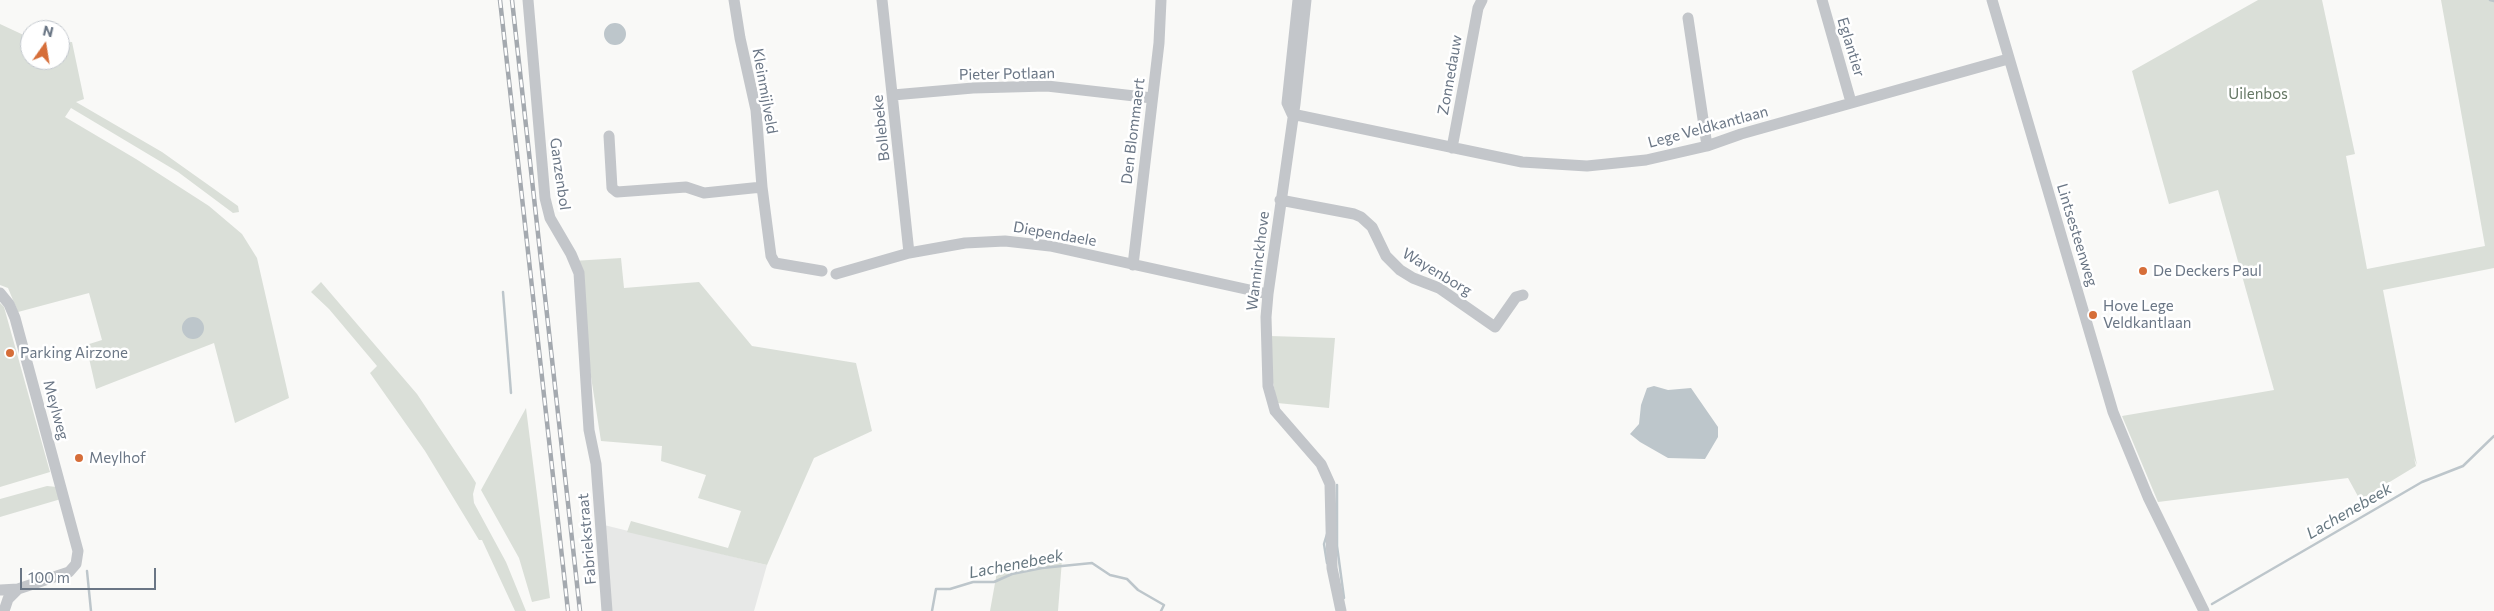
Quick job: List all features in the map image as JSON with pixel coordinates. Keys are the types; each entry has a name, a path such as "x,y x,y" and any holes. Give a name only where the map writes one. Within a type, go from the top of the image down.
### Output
{"street":[{"name":"Ganzenbol","path":"528,0 545,198 550,218 571,254 578,273 589,430 596,464"},
{"name":"Kleinmijlveld","path":"734,0 740,38 756,110 762,187 773,260 782,264 822,270"},
{"name":"Bollebeke","path":"882,0 909,253"},
{"name":"Den Blommaert","path":"1133,265 1159,43 1161,0"},
{"name":"Wanninckhove","path":"1292,114 1286,103 1298,0"},
{"name":"Wanninckhove","path":"1306,0 1268,294 1266,317 1268,386 1275,410 1321,464 1330,484 1332,568 1341,611"},
{"name":"Eglantier","path":"1822,0 1851,102"},
{"name":"Lintsesteenweg","path":"1992,0 2113,412 2148,497 2204,611"},
{"name":"Zonnedauw","path":"1452,148 1477,3"},
{"path":"1688,18 1707,146"},
{"name":"Lege Veldkantlaan","path":"1292,114 1522,162 1587,166 1646,160 1707,146 1851,102 2008,59"},
{"name":"Pieter Potlaan","path":"893,95 973,88 1047,86 1152,98"},
{"path":"609,136 612,188 617,192 686,187 704,193 762,187"},
{"name":"Wayenborg","path":"1280,200 1361,217 1372,227 1386,256 1400,270 1413,278 1439,288 1495,326 1516,297 1523,295"},
{"name":"Diependaele","path":"836,274 909,253 965,243 1005,240 1050,246 1268,294"},
{"name":"Meylweg","path":"0,293 9,304 15,318 78,551 76,564 69,572 18,590 0,590"},
{"name":"Fabriekstraat","path":"596,464 607,611"},
{"path":"4,611 8,599 18,590"}],"shaded area":[{"path":"615,23 623,26 626,34 623,42 615,45 607,42 604,34 607,26"},
{"path":"193,317 201,320 204,328 201,336 193,339 185,336 182,328 185,320"},
{"path":"1654,386 1668,390 1691,388 1718,427 1718,437 1705,459 1668,458 1630,434 1639,424 1641,405 1647,388"},
{"path":"604,525 767,565 754,611 610,611"}],"green space":[{"name":"Uilenbos","path":"2258,0 2322,0 2355,154 2346,156 2367,269 2485,246 2441,0 2494,0 2494,268 2383,290 2416,466 2360,500 2348,478 2158,502 2122,416 2274,390 2218,190 2169,204 2132,71"},
{"path":"0,24 20,33 20,70 70,70 70,42 72,42 84,99 76,102 162,152 238,206 239,212 233,213 178,172 71,108 65,117 136,159 209,206 242,234 257,258 289,398 235,423 214,343 96,389 86,345 102,340 89,293 18,312 8,288 0,285"},
{"path":"621,258 624,288 699,282 752,346 856,363 872,431 814,458 767,565 627,532 631,521 728,548 741,511 698,498 706,475 661,461 662,446 601,441 573,261"},
{"path":"321,282 417,394 476,483 473,494 474,503 506,562 526,611 515,611 482,540 479,540 425,451 370,373 377,366 329,309 311,292"},
{"path":"0,303 4,307 50,472 0,487"},
{"path":"1270,336 1335,338 1329,408 1277,403 1272,377"},
{"path":"526,408 550,598 532,602 519,558 481,490"},
{"path":"47,486 57,487 61,499 0,517 0,499"},
{"path":"1062,560 1058,611 990,611 997,572"}],"waterway":[{"path":"2490,0 2494,1"},
{"path":"503,292 511,393"},
{"name":"Lachenebeek","path":"2212,604 2422,482 2463,466 2494,436"},
{"path":"1337,485 1337,546 1344,598"},
{"path":"1327,534 1324,544 1327,563"},
{"name":"Lachenebeek","path":"932,611 936,589 950,589 973,582 994,582 1012,574 1042,568 1092,563 1110,575 1127,579 1138,590 1164,605 1161,611"},
{"path":"87,571 91,611"}],"railway":[{"path":"500,0 568,611"},
{"path":"512,0 580,611"}],"place":[{"name":"De Deckers Paul","path":"2143,271"},
{"name":"Hove Lege Veldkantlaan","path":"2093,315"},
{"name":"Parking Airzone","path":"10,353"},
{"name":"Meylhof","path":"79,458"}]}
